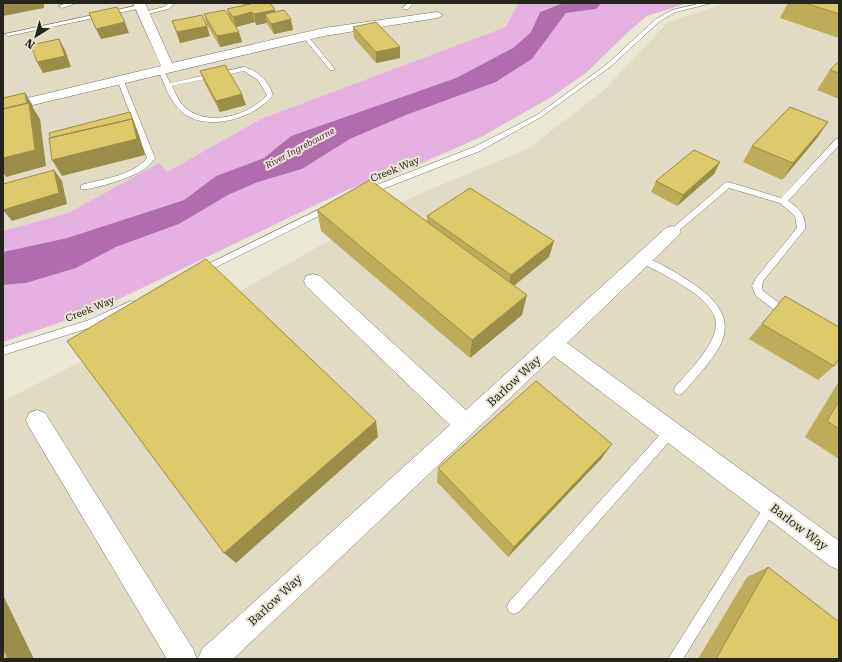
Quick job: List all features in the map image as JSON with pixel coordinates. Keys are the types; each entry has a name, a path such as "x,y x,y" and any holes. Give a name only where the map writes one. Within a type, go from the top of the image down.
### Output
{"street":[{"path":"141,8 164,68"},
{"path":"3,108 164,68 305,36 437,15"},
{"path":"553,344 672,232"},
{"path":"313,281 466,425"},
{"name":"Barlow Way","path":"212,659 553,344 839,558"},
{"path":"37,420 183,659"}],"lane":[{"path":"62,6 74,3"},
{"path":"8,34 141,8 166,8 172,3"},
{"name":"Creek Way","path":"359,196 477,149 539,116 608,66 658,20 674,11 709,3"},
{"path":"305,36 332,69"},
{"path":"164,68 168,85 179,106 186,112 195,116 207,119 222,119 248,112 259,108 265,103 270,95 262,79 255,73 244,69 168,85"},
{"path":"84,187 135,171 147,164 150,158 120,79"},
{"path":"783,201 839,141"},
{"path":"672,232 728,185 783,201 798,212 802,219 802,229 759,280 757,286 759,293 794,318"},
{"path":"192,276 337,204"},
{"path":"643,260 688,285 707,300 719,314 721,325 712,349 680,390"},
{"name":"Creek Way","path":"3,351 92,323 142,299"},
{"path":"514,607 670,432"},
{"path":"675,659 771,506"}],"shaded area":[{"path":"3,3 518,3 506,27 261,119 167,172 158,163 68,213 3,231"},
{"path":"518,3 563,3 540,12 531,32 513,48 456,78 291,136 264,158 216,176 184,200 67,238 3,252 3,231 68,213 159,163 167,172 261,119 506,27"},
{"path":"602,3 687,3 647,16 629,31 587,72 553,96 483,136 406,170 349,189 96,310 3,342 3,285 26,283 76,268 116,247 179,224 228,195 258,182 302,169 350,139 406,115 496,82 532,59 566,13 596,9"},
{"path":"726,3 839,3 839,659 3,659 3,401 84,360 220,303 382,210 529,148 603,91 668,22"}],"water":[{"name":"River Ingrebourne","path":"563,3 602,3 596,9 566,13 532,59 496,82 406,115 350,139 302,169 258,182 228,195 179,224 116,247 76,268 26,283 3,285 3,252 67,238 184,200 216,176 264,158 291,136 456,78 513,48 531,32 540,12"}],"building":[{"path":"255,3 270,3 275,10 254,14 252,12 233,17 227,9"},
{"path":"805,3 839,3 839,14"},
{"path":"117,7 125,22 96,29 89,13"},
{"path":"225,10 239,32 217,36 204,14"},
{"path":"284,10 291,19 271,24 265,14"},
{"path":"202,15 207,26 177,32 172,21"},
{"path":"376,22 400,47 376,52 353,27"},
{"path":"59,39 65,56 37,62 31,45"},
{"path":"839,61 839,73 830,70"},
{"path":"225,65 242,94 216,101 200,71"},
{"path":"25,93 27,103 3,109 3,98"},
{"path":"29,103 35,150 3,158 3,109"},
{"path":"790,107 828,122 793,163 752,146"},
{"path":"130,112 133,121 132,119 50,138 49,133"},
{"path":"132,119 137,139 52,160 49,138"},
{"path":"694,150 720,162 683,195 656,181"},
{"path":"54,170 59,193 3,210 3,184"},
{"path":"370,180 527,295 472,340 317,210"},
{"path":"470,188 554,241 511,275 427,216"},
{"path":"206,259 376,421 224,553 67,341"},
{"path":"785,296 839,327 839,359 834,366 762,324"},
{"path":"536,381 612,444 514,547 438,468"},
{"path":"839,401 839,429 827,421"},
{"path":"768,567 839,622 839,659 716,659"},
{"path":"3,648 8,659 3,659"}]}
